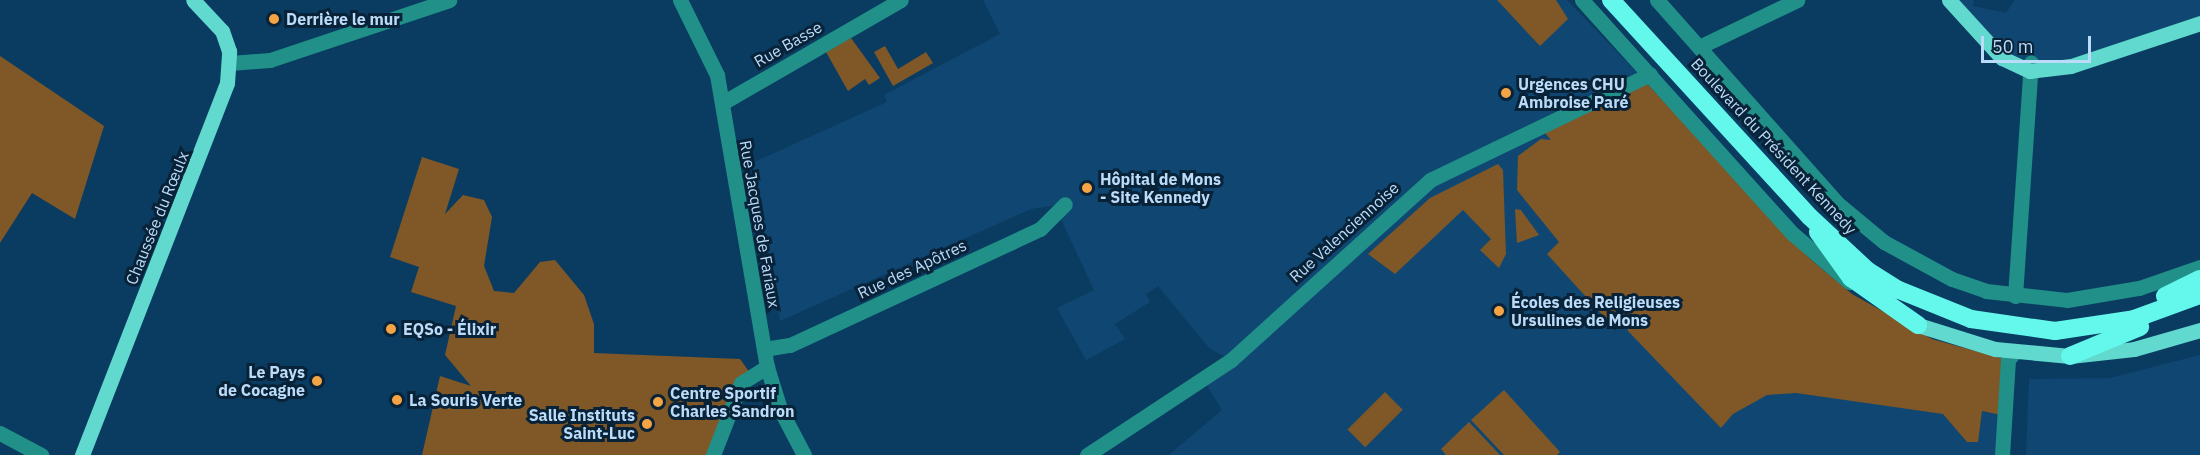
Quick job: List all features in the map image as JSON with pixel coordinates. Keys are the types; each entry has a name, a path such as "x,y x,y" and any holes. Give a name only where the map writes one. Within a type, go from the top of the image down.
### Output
{"highway":[{"name":"Boulevard du Président Kennedy","path":"1611,0 1810,217 1868,271 1899,290 1951,313 2011,327 2088,329 2200,295"},
{"path":"1810,217 1851,278 1918,325"},
{"path":"2011,327 2106,315 2200,279"},
{"path":"2070,356 2200,303"}],"main road":[{"name":"Chaussée du Rœulx","path":"82,455 220,109 230,63 222,31 193,0"},
{"path":"1949,0 2001,58 2030,67 2071,66 2200,23"},
{"path":"1918,325 2014,352 2070,356 2134,349 2200,330"}],"street":[{"path":"230,63 270,60 449,0"},
{"name":"Rue Jacques de Fariaux","path":"680,0 724,102 730,174 767,367 780,409 804,455"},
{"name":"Rue Basse","path":"724,102 901,0"},
{"path":"1582,0 1812,252 1871,301 1918,325"},
{"name":"Boulevard du Président Kennedy","path":"1657,0 1838,203 1884,242 1952,279 2015,296 2100,297 2200,267"},
{"path":"1699,47 1797,0"},
{"path":"2015,296 2030,67"},
{"name":"Rue Valenciennoise","path":"1087,455 1231,360 1430,180 1650,74"},
{"name":"Rue des Apôtres","path":"764,349 790,345 1040,229 1065,204"},
{"path":"2002,455 2008,360 2014,352"},
{"path":"713,455 741,383 767,367"},
{"path":"0,433 41,455"}],"shaded area":[{"path":"983,0 1567,0 1642,78 1567,113 1937,402 2005,416 2002,455 1169,455 1222,410 1204,381 1231,360 1210,349 1158,286 1146,294 1150,302 1115,324 1125,339 1086,360 1057,308 1094,290 1058,213 1064,204 1031,209 780,321 752,163 887,102 884,95 1000,34"},
{"path":"1497,0 1556,0 1568,19 1540,46"},
{"path":"1949,0 1974,0 1973,6 2006,13 2015,0 2200,0 2200,23 2103,57 2014,65"},
{"path":"851,38 880,78 869,85 865,79 848,91 826,52"},
{"path":"885,46 898,69 926,52 933,63 893,86 874,52"},
{"path":"0,56 104,126 75,219 32,193 0,243"},
{"path":"1642,78 1808,257 1852,294 1932,339 2008,360 2005,416 1982,411 1978,442 1967,442 1943,414 1796,393 1767,395 1733,414 1721,428 1628,331 1627,318 1615,314 1607,320 1547,254 1559,242 1517,190 1518,156 1541,139 1551,140 1538,125"},
{"path":"422,157 459,169 445,214 463,195 484,200 492,217 484,266 494,291 514,293 540,262 555,260 584,295 594,324 594,353 740,359 750,373 719,455 422,455 440,376 471,386 445,355 456,306 411,292 419,267 390,257"},
{"path":"1498,164 1503,170 1506,254 1499,268 1480,250 1491,239 1463,210 1395,274 1368,254 1430,198"},
{"path":"1515,209 1521,210 1539,235 1517,243"},
{"path":"2200,355 2200,455 2026,455 2029,379 2110,378"},
{"path":"1504,390 1560,452 1557,455 1504,455 1471,420"},
{"path":"1385,392 1403,410 1365,447 1348,429"},
{"path":"1469,422 1500,455 1446,455 1441,449"}],"place":[{"name":"Derrière le mur","path":"274,19"},
{"name":"Urgences CHU Ambroise Paré","path":"1506,93"},
{"name":"Hôpital de Mons - Site Kennedy","path":"1087,188"},
{"name":"Écoles des Religieuses Ursulines de Mons","path":"1499,311"},
{"name":"EQSo - Élixir","path":"391,329"},
{"name":"Le Pays de Cocagne","path":"317,381"},
{"name":"La Souris Verte","path":"397,400"},
{"name":"Centre Sportif Charles Sandron","path":"658,402"},
{"name":"Salle Instituts Saint-Luc","path":"647,424"}]}
